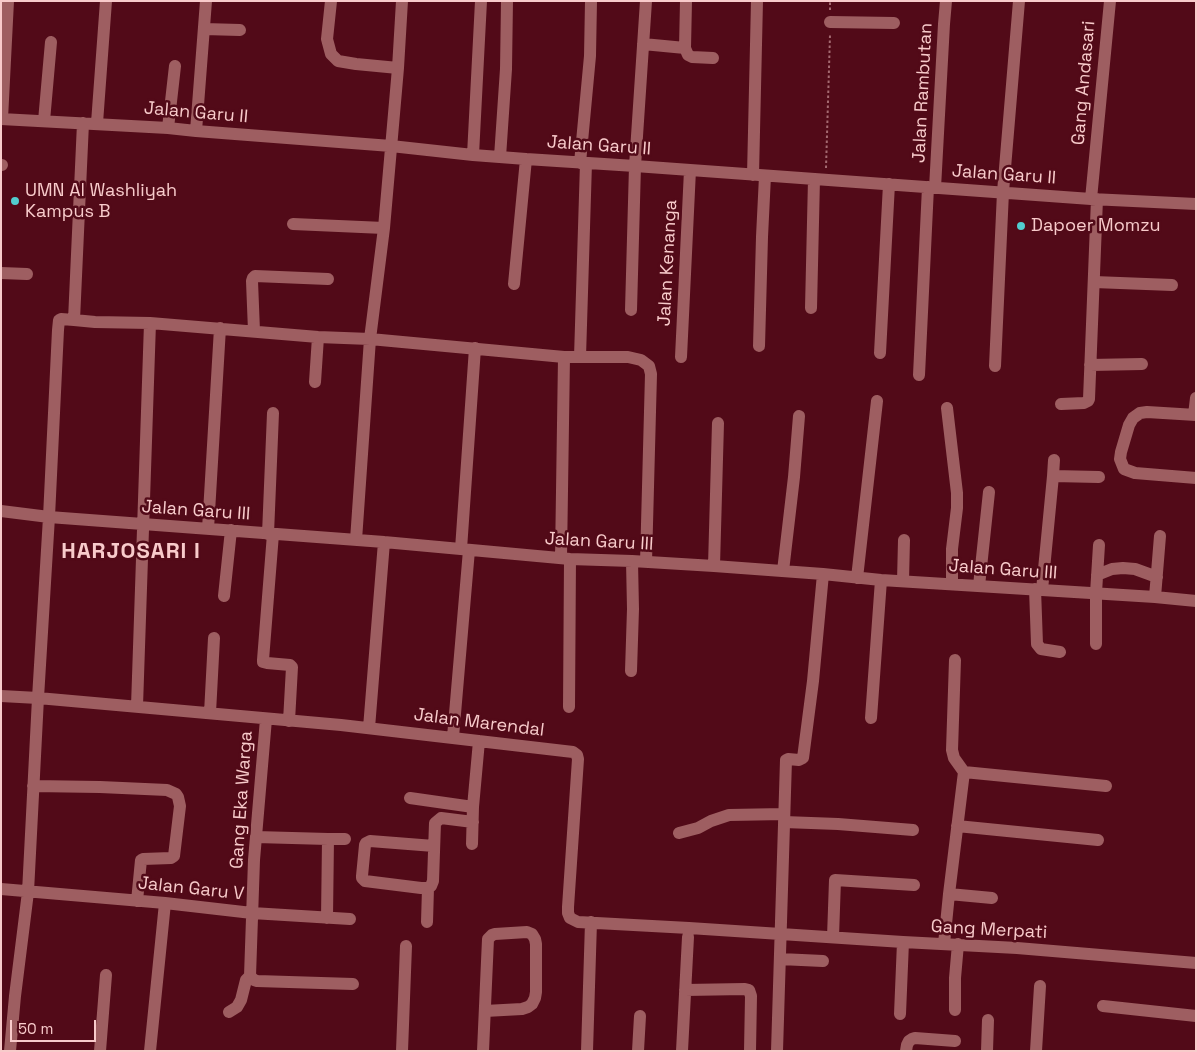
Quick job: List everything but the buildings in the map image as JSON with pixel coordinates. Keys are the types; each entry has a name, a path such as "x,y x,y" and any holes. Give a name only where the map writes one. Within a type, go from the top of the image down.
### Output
{"street":[{"path":"1,119 8,1"},
{"path":"97,124 106,1"},
{"path":"196,131 206,1"},
{"path":"331,1 327,39 331,54 338,61 398,68"},
{"path":"356,540 370,338 384,228 402,1"},
{"path":"473,155 481,1"},
{"path":"500,157 506,69 507,1"},
{"path":"580,357 583,163 590,56 591,1"},
{"path":"631,310 636,166 646,1"},
{"path":"686,1 685,48 688,55 692,57 713,58"},
{"path":"757,1 759,175 762,237 759,346"},
{"name":"Jalan Rambutan","path":"919,375 931,187 946,1"},
{"path":"995,366 1003,192 1019,1"},
{"name":"Gang Andasari","path":"1061,404 1084,403 1088,401 1090,396 1094,282 1094,199 1110,1"},
{"path":"830,22 894,23"},
{"path":"204,29 240,30"},
{"path":"44,121 50,42"},
{"path":"643,44 685,48"},
{"path":"168,128 175,66"},
{"name":"Jalan Garu II","path":"1,119 168,128 526,159 1094,199 1196,204"},
{"path":"74,320 83,123"},
{"path":"514,284 526,159"},
{"name":"Jalan Kenanga","path":"681,358 690,170"},
{"path":"811,308 820,180"},
{"path":"880,352 889,184"},
{"path":"293,224 384,228"},
{"path":"1,272 27,274"},
{"path":"254,331 252,278 255,276 328,279"},
{"path":"1094,282 1172,285"},
{"path":"10,1051 28,892 58,323 61,319 150,323 318,337 370,338 564,357 628,357 641,360 650,369 646,562"},
{"path":"137,706 150,323"},
{"path":"208,529 220,328"},
{"path":"315,382 318,337"},
{"path":"453,738 475,348"},
{"path":"564,357 565,558 569,707"},
{"path":"1090,365 1142,364"},
{"path":"1196,398 1195,415 1140,413 1129,425 1120,459 1124,468 1135,473 1196,478"},
{"path":"857,578 876,401"},
{"path":"947,408 957,508 952,549 952,584"},
{"path":"272,413 270,534 263,662 290,665 292,667 289,721"},
{"path":"784,571 799,416"},
{"path":"714,566 718,423"},
{"path":"1054,460 1039,590 1037,644 1041,649 1060,652"},
{"path":"1052,476 1099,477"},
{"path":"980,586 989,492"},
{"name":"Jalan Garu III","path":"1,511 49,517 384,542 565,558 714,566 881,580 1196,601"},
{"path":"224,596 231,530"},
{"path":"1155,597 1160,536"},
{"path":"903,581 904,540"},
{"path":"369,728 384,542"},
{"path":"1096,644 1096,593 1099,546"},
{"path":"631,671 632,561"},
{"path":"1097,575 1112,569 1123,568 1135,569 1157,576"},
{"path":"777,1051 786,760 788,758 800,760 803,758 813,682 823,574"},
{"path":"871,718 881,580"},
{"path":"210,714 214,638"},
{"path":"944,944 964,772 954,758 952,750 955,660"},
{"name":"Jalan Marendal","path":"1,696 137,706 369,728 573,752 577,755 568,913 570,918 578,922 781,934"},
{"name":"Gang Eka Warga","path":"229,1012 238,1006 246,980 250,976 256,837 266,719"},
{"path":"472,844 473,807 479,741"},
{"path":"964,772 1106,786"},
{"path":"33,786 100,786 167,790 176,794 180,806 174,856 171,858 141,860 137,901"},
{"path":"410,798 473,807"},
{"path":"679,833 698,828 729,815 913,830"},
{"path":"427,922 428,888 433,882 435,823 441,818 473,822"},
{"path":"957,826 1098,840"},
{"path":"256,837 345,839"},
{"path":"326,918 328,839"},
{"path":"428,888 365,881 362,876 365,845 370,841 434,846"},
{"path":"833,937 835,880 914,885"},
{"name":"Jalan Garu V","path":"1,889 165,903 252,913 350,918"},
{"path":"949,894 992,898"},
{"path":"150,1051 165,903"},
{"path":"587,1051 591,922"},
{"path":"483,1051 488,939 495,934 527,932 532,934 536,944 536,992 532,1004 522,1009 485,1011"},
{"name":"Gang Merpati","path":"781,934 1017,948 1196,963"},
{"path":"682,1051 688,937"},
{"path":"900,1014 903,942"},
{"path":"955,1010 958,944"},
{"path":"402,1051 406,946"},
{"path":"780,959 823,961"},
{"path":"100,1051 106,975"},
{"path":"250,976 257,981 352,984"},
{"path":"1036,1051 1040,986"},
{"path":"685,990 749,990 752,996 750,1051"},
{"path":"1103,1006 1196,1016"},
{"path":"638,1051 640,1016"},
{"path":"987,1051 988,1020"},
{"path":"906,1051 909,1041 916,1038 955,1041"}],"path":[{"path":"820,180 830,1"}],"place":[{"name":"UMN Al Washliyah Kampus B","path":"15,201"},
{"name":"Dapoer Momzu","path":"1021,226"}],"district":[{"name":"HARJOSARI I","path":"131,552"}]}
